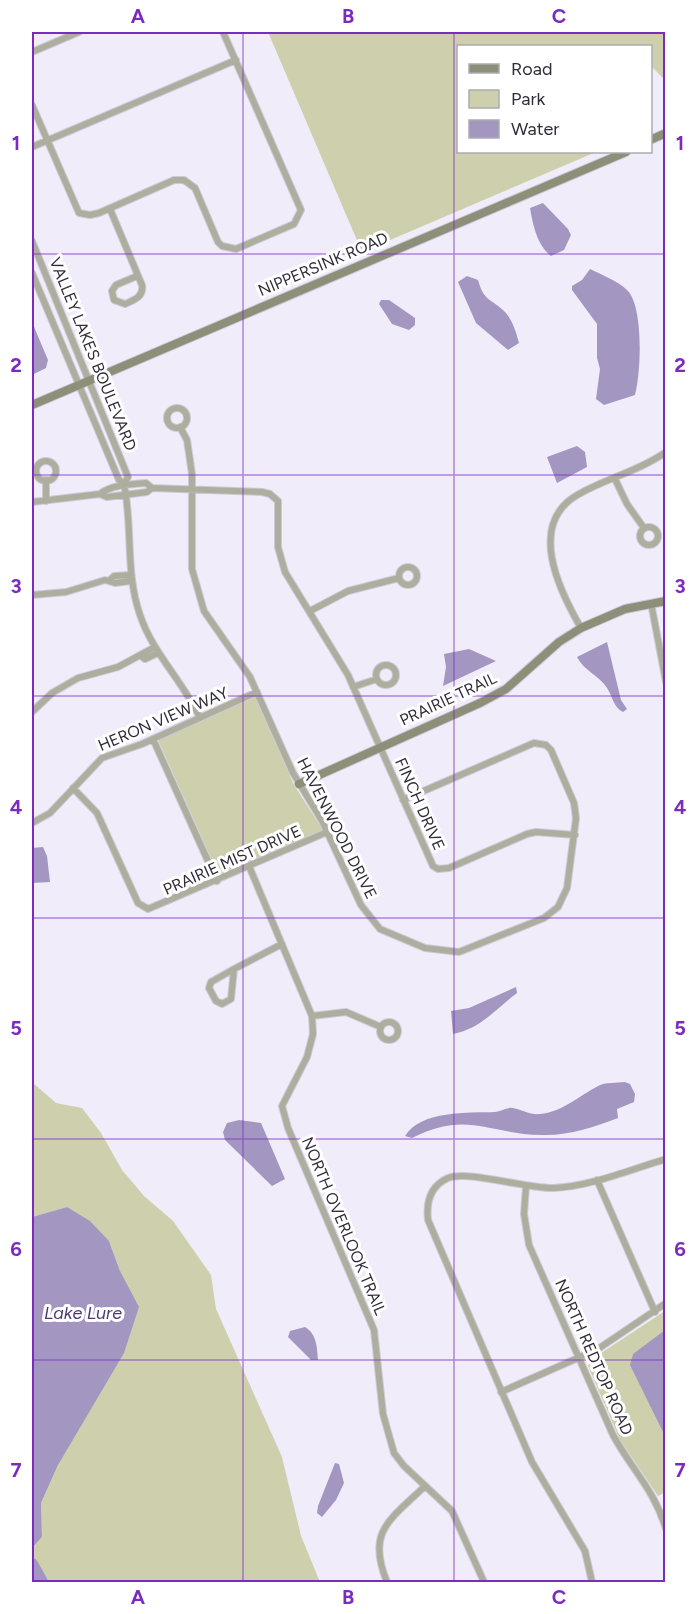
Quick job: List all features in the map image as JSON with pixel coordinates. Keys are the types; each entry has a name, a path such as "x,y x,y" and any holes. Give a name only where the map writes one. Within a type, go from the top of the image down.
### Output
{"street":[{"path":"32,52 80,32"},
{"path":"32,105 79,213 90,215 110,209 174,180 184,180 195,188 222,246 236,249 294,224 301,210 223,32"},
{"path":"32,147 236,60"},
{"path":"652,140 666,134"},
{"name":"NIPPERSINK ROAD","path":"32,405 624,153"},
{"path":"110,209 139,279 143,289 137,298 124,304 114,300 112,294 116,285 139,279"},
{"name":"VALLEY LAKES BOULEVARD","path":"32,241 128,477 122,483"},
{"name":"VALLEY LAKES BOULEVARD","path":"32,273 126,495 131,578 140,615 156,650 190,697 200,718"},
{"name":"HAVENWOOD DRIVE","path":"180,427 190,453 192,490 190,551 194,583 204,610 250,677 299,784 327,832 361,905 380,929 425,948 448,953 478,946 552,913 562,900 567,888 575,835 574,803 551,750 540,742 534,742 404,800"},
{"path":"580,628 556,578 550,543 552,528 563,507 571,499 666,452"},
{"path":"615,479 627,504 644,528"},
{"path":"46,480 46,501"},
{"path":"100,494 105,489 122,483 146,483 152,488 192,490"},
{"path":"32,502 100,494 107,497 126,495 147,492 152,488"},
{"name":"FINCH DRIVE","path":"192,490 262,492 274,497 279,506 278,547 281,561 353,687 431,862 438,869 449,868 527,834 536,832 575,835"},
{"path":"32,595 66,592 110,580 115,583 131,578"},
{"path":"310,610 348,591 399,578"},
{"name":"PRAIRIE TRAIL","path":"299,784 480,704 506,689 559,642 580,628 609,614 666,601"},
{"path":"651,603 665,679"},
{"path":"32,712 51,693 78,678 118,667 141,656 145,659 156,650"},
{"path":"353,687 377,679"},
{"name":"HERON VIEW WAY","path":"32,823 50,813 102,759 153,739 257,692"},
{"path":"153,739 217,881"},
{"name":"PRAIRIE MIST DRIVE","path":"73,788 98,813 138,903 144,908 155,909 327,832"},
{"name":"NORTH OVERLOOK TRAIL","path":"249,866 312,1016 313,1034 307,1057 282,1106 288,1128 374,1330 383,1414 389,1438 404,1466 452,1510 484,1582"},
{"path":"234,969 231,999 222,1004 216,1001 209,988 211,982 234,969 282,944"},
{"path":"312,1016 346,1012 381,1027"},
{"path":"592,1582 585,1551 578,1536 532,1462 501,1392 428,1220 427,1207 438,1185 455,1176 553,1188 597,1180 666,1159"},
{"path":"597,1180 655,1312"},
{"name":"NORTH REDTOP ROAD","path":"526,1186 524,1214 529,1245 613,1435 630,1464 647,1483 659,1507 666,1529"},
{"path":"501,1392 612,1342 666,1303"},
{"path":"387,1582 379,1563 380,1536 385,1525 425,1486"}],"green space":[{"path":"268,32 665,32 665,80 652,67 652,45 457,45 457,153 594,153 362,252"},
{"path":"255,697 294,785 323,830 219,876 158,740"},
{"path":"32,1082 56,1103 82,1108 101,1133 122,1170 144,1196 173,1221 211,1275 216,1309 282,1457 301,1536 320,1582 32,1582 32,1548 42,1537 41,1503 58,1465 120,1271 109,1241 67,1207 32,1217"},
{"path":"665,1311 666,1492 658,1496 620,1440 588,1366 592,1359"}],"water":[{"path":"543,203 571,235 564,250 551,256 539,240 530,208"},
{"path":"590,269 615,281 627,290 632,298 639,324 640,356 635,395 604,405 596,399 600,369 597,358 597,324 572,290 572,286 582,280"},
{"path":"467,276 478,280 485,296 508,315 519,343 508,350 476,323 458,282"},
{"path":"381,300 389,300 415,318 415,325 409,330 392,324 379,304"},
{"path":"32,322 48,360 46,368 32,375"},
{"path":"577,446 585,452 587,467 557,483 547,457"},
{"path":"607,642 621,700 627,709 623,712 615,705 604,684 577,657"},
{"path":"469,649 496,661 443,686 446,667 444,654"},
{"path":"43,847 47,856 50,882 32,883 32,848"},
{"path":"516,987 517,993 487,1018 471,1028 453,1034 451,1011 469,1008"},
{"path":"625,1082 630,1084 635,1094 634,1102 617,1109 618,1118 581,1130 542,1135 463,1124 431,1130 412,1138 405,1136 422,1121 446,1115 495,1112 511,1108 533,1114 548,1113 601,1085"},
{"path":"239,1120 261,1123 285,1179 272,1186 225,1140 223,1132 227,1123"},
{"name":"Lake Lure","path":"67,1207 90,1221 109,1241 120,1271 139,1307 124,1353 58,1465 41,1503 42,1537 32,1548 32,1217"},
{"path":"305,1327 314,1337 318,1360 311,1360 288,1337 290,1331"},
{"path":"665,1330 665,1436 630,1365 633,1354"},
{"path":"335,1463 339,1464 344,1483 336,1500 322,1517 317,1513 318,1506"}],"waterway":[{"path":"32,1564 42,1582"}]}
